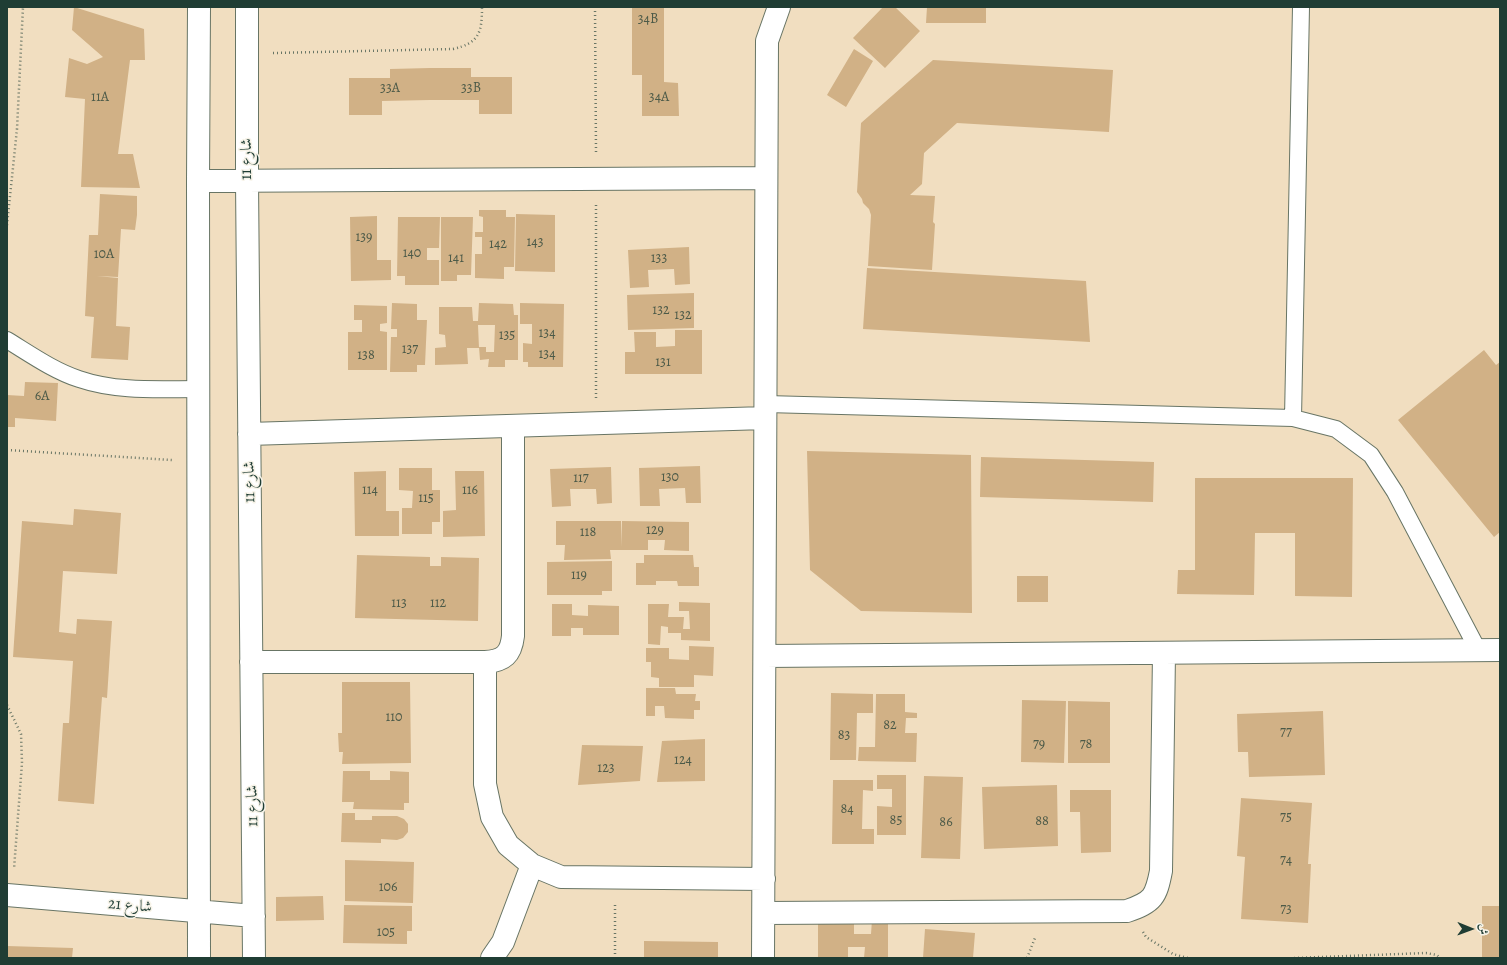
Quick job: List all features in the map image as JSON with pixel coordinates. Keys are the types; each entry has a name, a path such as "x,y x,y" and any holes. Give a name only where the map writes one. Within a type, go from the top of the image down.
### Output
{"street":[{"path":"199,7 199,958"},
{"name":"شارع 11","path":"247,7 246,181 254,958"},
{"path":"763,958 767,41 779,7"},
{"path":"198,181 766,178"},
{"path":"249,434 596,423 766,411"},
{"path":"251,662 496,662 505,656 512,647 513,636 513,426"},
{"path":"765,656 1500,650"},
{"path":"764,913 1128,911 1145,905 1157,890 1161,871 1164,653"},
{"path":"485,662 485,784 492,817 508,845 532,865 561,877 764,879"},
{"path":"492,958 503,942 532,865"},
{"name":"شارع 21","path":"10,896 254,916"}],"lane":[{"path":"1293,418 1300,7"},
{"path":"7,340 58,370 101,386 124,389 198,389"},
{"path":"766,411 1293,418 1336,429 1371,455 1395,492 1478,650"}],"path":[{"path":"7,225 17,129 23,7"},
{"path":"247,54 453,49 467,46 479,35 482,20 482,7"},
{"path":"595,7 596,423"},
{"path":"7,450 198,461"},
{"path":"7,705 21,734 22,763 10,896"},
{"path":"615,878 615,958"},
{"path":"1128,911 1146,937 1173,954 1188,958"},
{"path":"1294,958 1426,953 1437,955 1440,958"}],"building":[{"path":"74,7 144,29 145,60 130,60 118,154 133,154 140,188 81,187 85,99 65,97 69,58 87,64 103,57 72,30"},
{"path":"632,7 664,7 664,82 678,83 679,116 642,116 642,75 632,75"},
{"path":"883,7 895,7 920,31 885,68 853,38"},
{"path":"927,7 986,7 986,23 926,23"},
{"path":"854,49 873,61 846,107 827,95"},
{"path":"933,60 1113,70 1109,132 957,123 924,153 922,184 910,195 935,196 932,270 868,266 871,215 869,209 863,203 857,192 861,123"},
{"path":"471,68 471,77 512,77 512,114 479,114 479,100 430,100 382,101 382,115 349,115 349,78 390,78 390,69"},
{"path":"100,194 137,196 135,230 121,229 118,277 97,276 118,278 116,326 130,327 128,360 91,358 94,317 85,316 89,235 98,235"},
{"path":"479,210 506,210 506,217 515,217 514,267 504,267 504,279 475,278 475,254 482,254 482,237 475,237 475,232 483,232 483,217 479,216"},
{"path":"516,214 555,215 555,272 515,271"},
{"path":"377,216 377,260 391,260 391,280 351,281 350,217"},
{"path":"398,217 440,217 439,248 427,248 427,260 439,260 439,285 405,285 405,276 397,276"},
{"path":"441,217 473,217 471,275 457,275 457,281 441,281"},
{"path":"689,247 690,284 675,285 674,269 648,270 649,287 630,288 628,250"},
{"path":"867,268 1086,281 1090,342 863,329"},
{"path":"694,293 694,328 628,330 627,295"},
{"path":"392,303 417,304 417,320 427,320 425,365 417,365 417,372 390,372 391,337 397,337 397,329 391,329"},
{"path":"479,303 513,304 514,315 518,315 518,360 505,360 505,367 488,367 489,359 480,360 479,347 486,347 486,352 494,352 495,325 478,325 479,348 467,348 468,364 435,365 435,348 446,347 445,335 439,334 439,307 472,307 473,321 478,321"},
{"path":"520,303 564,304 563,367 528,367 528,362 523,362 523,343 532,344 532,324 520,324"},
{"path":"354,305 387,306 387,323 380,324 380,331 387,332 387,370 348,370 348,332 362,332 362,320 354,320"},
{"path":"675,330 702,330 702,374 625,374 625,352 635,352 634,332 656,332 656,347 675,346"},
{"path":"1484,350 1496,365 1500,362 1500,532 1494,537 1398,420"},
{"path":"25,382 58,383 56,421 15,418 15,427 7,427 7,395 24,396"},
{"path":"807,451 971,455 972,613 861,611 810,570"},
{"path":"981,457 1154,462 1153,502 980,497"},
{"path":"700,466 701,503 686,503 685,488 659,489 660,506 640,506 639,468"},
{"path":"611,467 612,503 597,504 596,489 570,489 571,506 552,507 550,469"},
{"path":"399,468 432,468 432,490 440,490 440,522 432,522 432,534 402,534 402,508 412,508 413,491 399,490"},
{"path":"386,471 386,511 399,511 399,536 355,536 354,472"},
{"path":"455,471 484,471 485,536 443,537 443,511 456,510"},
{"path":"1195,478 1353,478 1352,597 1295,596 1295,533 1255,533 1254,595 1177,594 1178,570 1195,570"},
{"path":"74,509 121,513 117,574 63,571 59,632 76,634 77,619 112,621 107,698 102,697 94,804 58,801 63,723 69,723 73,661 13,657 22,521 73,525"},
{"path":"556,521 621,521 621,547 622,521 689,522 689,551 664,550 665,540 648,540 648,550 610,550 611,559 564,560 565,545 556,545"},
{"path":"357,555 430,557 430,566 441,566 441,557 479,558 478,621 355,618"},
{"path":"644,555 693,555 694,567 699,567 699,586 678,586 677,581 656,581 656,585 636,585 636,563 644,563"},
{"path":"612,561 612,591 602,591 602,595 547,595 547,562"},
{"path":"1017,576 1048,576 1048,602 1017,602"},
{"path":"679,602 710,603 710,641 681,640 681,633 668,633 668,627 661,626 660,645 648,644 648,604 669,604 668,617 684,617 683,629 690,629 689,611 679,611"},
{"path":"552,604 572,604 572,615 588,616 588,605 619,606 619,635 583,635 583,628 571,628 571,636 552,636"},
{"path":"689,646 714,647 713,676 694,675 694,687 659,687 659,678 651,677 651,662 646,662 646,648 669,648 669,659 689,660"},
{"path":"342,682 410,682 411,763 342,764 343,752 339,752 338,733 342,733"},
{"path":"646,688 675,688 676,694 696,694 695,701 700,701 700,710 694,710 694,719 665,718 664,706 655,706 655,716 646,716"},
{"path":"831,693 873,694 873,713 857,713 856,760 830,760"},
{"path":"876,694 905,694 905,712 917,713 917,718 906,718 905,733 917,733 916,762 858,761 859,747 875,747"},
{"path":"1022,700 1066,701 1064,763 1021,762"},
{"path":"1068,701 1110,702 1110,763 1068,763"},
{"path":"1323,711 1325,775 1249,777 1248,752 1238,752 1237,714"},
{"path":"705,739 705,781 657,782 662,741"},
{"path":"582,745 643,746 640,781 578,785"},
{"path":"343,771 370,771 370,780 390,780 390,771 409,772 409,803 404,803 404,810 353,809 354,802 342,802"},
{"path":"877,775 906,775 906,835 877,835 877,806 892,807 892,789 877,789"},
{"path":"924,776 963,777 960,859 921,858"},
{"path":"833,780 873,780 873,791 863,790 862,829 874,829 874,844 832,844"},
{"path":"1057,785 1058,846 984,849 982,787"},
{"path":"1070,790 1111,790 1111,852 1081,853 1080,812 1070,812"},
{"path":"1241,798 1312,803 1308,864 1311,864 1308,923 1241,919 1245,857 1237,856"},
{"path":"342,813 355,813 355,820 372,820 372,816 397,816 404,819 408,824 408,832 403,838 397,840 381,839 381,843 341,842"},
{"path":"345,860 414,862 413,903 345,901"},
{"path":"323,896 324,920 276,921 276,897"},
{"path":"344,905 412,906 412,931 407,931 407,944 343,943"},
{"path":"1482,906 1500,906 1500,958 1482,958"},
{"path":"888,919 888,958 864,958 865,947 848,947 848,958 818,958 818,920 854,920 854,934 871,934 872,920"},
{"path":"925,929 975,933 973,958 923,958"},
{"path":"644,941 718,942 718,958 644,958"},
{"path":"7,946 73,948 72,958 7,958"}]}
